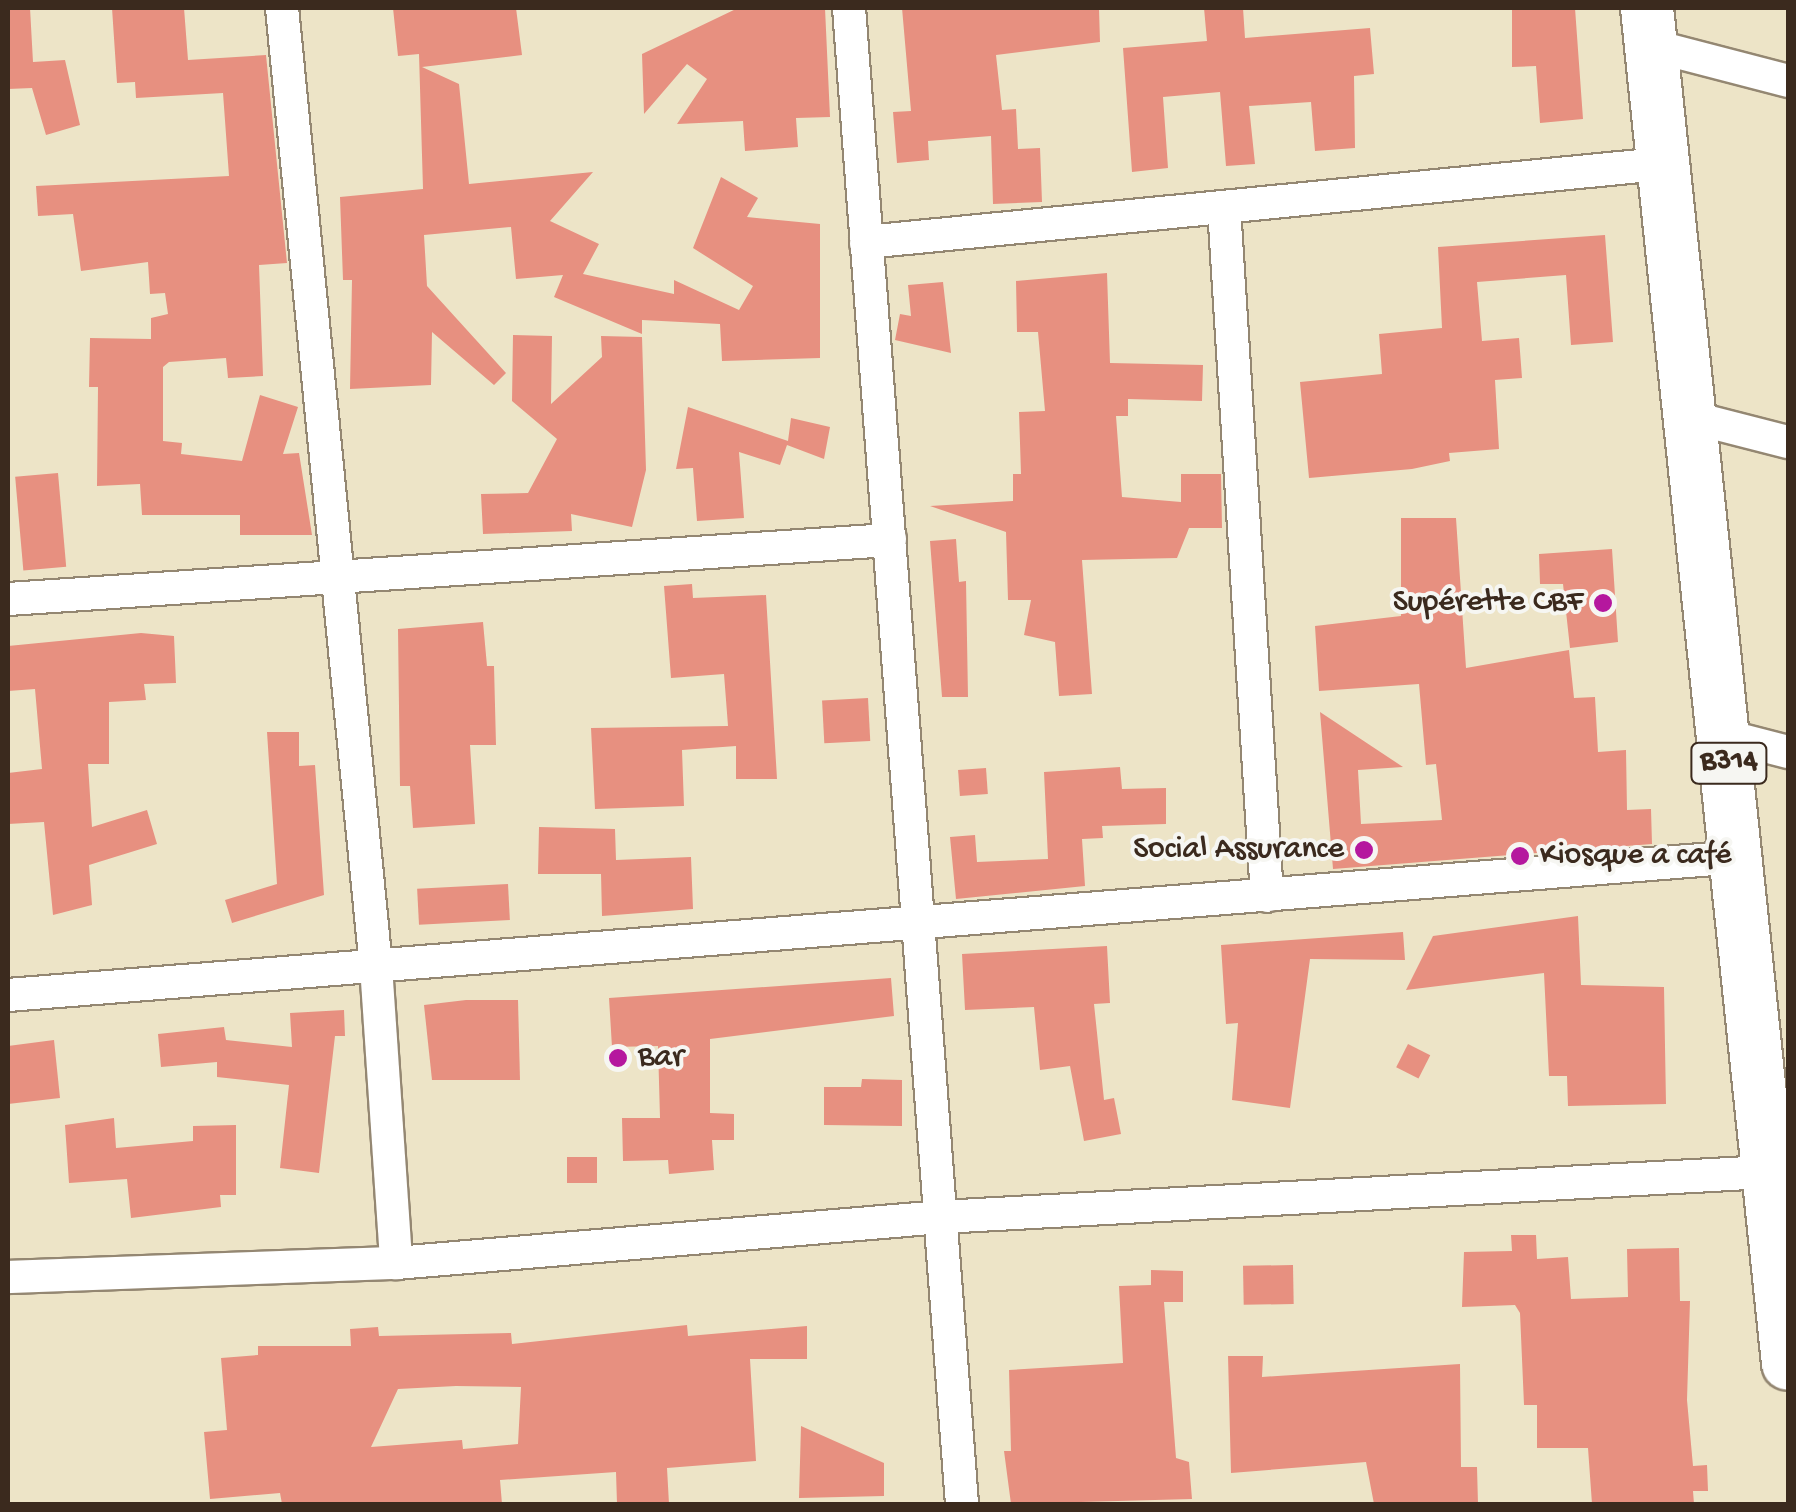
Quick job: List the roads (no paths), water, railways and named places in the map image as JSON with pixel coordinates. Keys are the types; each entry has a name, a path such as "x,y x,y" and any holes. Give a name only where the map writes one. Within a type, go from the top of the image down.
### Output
{"main road":[{"name":"B314","path":"1649,26 1686,416 1779,1170 1788,1364"}],"street":[{"path":"282,8 376,966 396,1264"},
{"path":"849,8 962,1504"},
{"path":"1649,26 1788,80"},
{"path":"866,242 1660,164"},
{"path":"1224,207 1267,896"},
{"path":"1686,416 1788,442"},
{"path":"8,599 890,540"},
{"path":"1726,736 1788,752"},
{"path":"8,995 1738,857"},
{"path":"8,1277 396,1264 941,1217 1779,1170"}],"place":[{"name":"Supérette CBF","path":"1603,603"},
{"name":"Social Assurance","path":"1364,850"},
{"name":"Kiosque a café","path":"1520,856"},
{"name":"Bar","path":"618,1058"}]}
